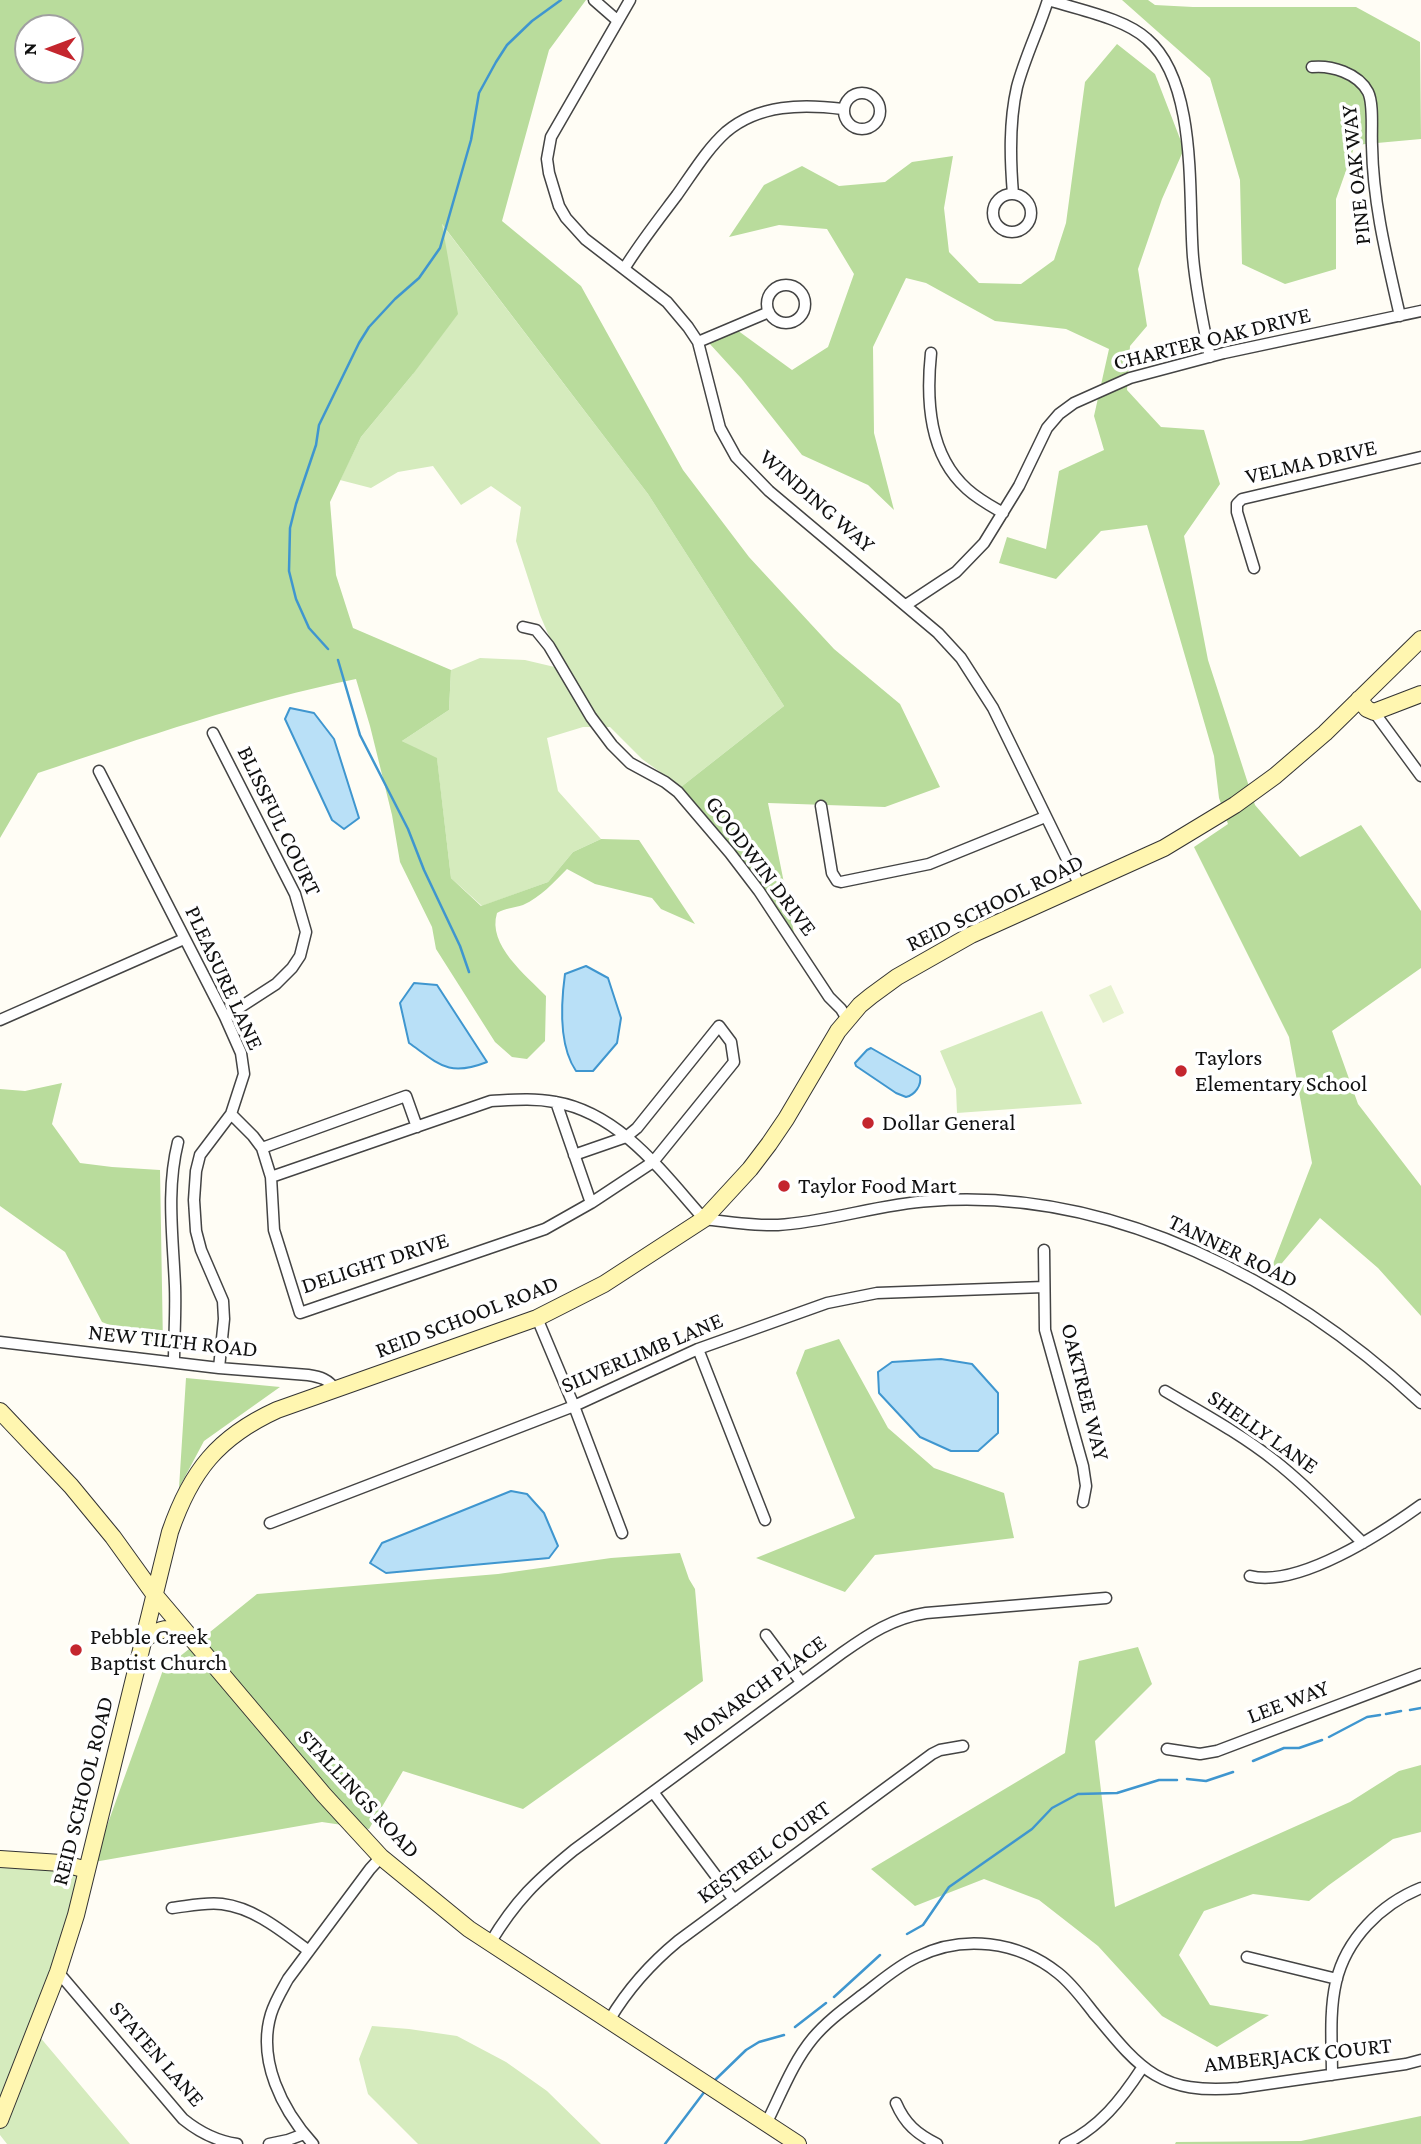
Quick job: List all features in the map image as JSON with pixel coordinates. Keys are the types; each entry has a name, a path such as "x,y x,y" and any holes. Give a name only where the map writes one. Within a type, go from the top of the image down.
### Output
{"street":[{"path":"594,0 618,20"},
{"name":"WINDING WAY","path":"630,0 553,130 548,145 547,159 553,192 566,218 585,239 667,302 698,342 720,428 736,457 769,491 949,644 993,708 1080,886"},
{"path":"1013,194 1010,146 1014,100 1022,70 1049,0 1135,30 1154,45 1168,65 1179,95 1185,127 1193,261 1210,357"},
{"name":"PINE OAK WAY","path":"1312,67 1337,69 1359,82 1369,96 1375,194 1400,316"},
{"path":"624,269 693,172 731,128 753,116 778,108 798,106 843,109"},
{"name":"CHARTER OAK DRIVE","path":"906,605 966,564 984,543 1003,513 1047,428 1066,408 1094,392 1130,378 1210,357 1421,311"},
{"path":"698,342 769,312"},
{"path":"931,353 929,409 943,455 954,475 968,490 1003,513"},
{"name":"VELMA DRIVE","path":"1254,568 1237,512 1237,504 1242,499 1421,457"},
{"name":"GOODWIN DRIVE","path":"523,627 536,630 549,646 591,717 612,745 630,763 666,782 678,792 730,853 759,891 829,998 847,1019"},
{"name":"REID SCHOOL ROAD","path":"0,2120 58,1972 87,1870 166,1547 186,1492 203,1465 225,1443 263,1417 537,1318 604,1284 704,1219 769,1144 838,1031 871,996 916,965 971,935 1164,848 1235,806 1325,733 1421,639"},
{"path":"1374,712 1421,694"},
{"path":"1359,699 1367,709 1374,712 1421,776"},
{"name":"BLISSFUL COURT","path":"213,733 295,894 306,932 300,957 292,968 276,984 225,1017"},
{"name":"PLEASURE LANE","path":"99,771 241,1053 244,1074 231,1114 201,1155 196,1171 196,1231 201,1250 223,1301 225,1319 219,1367"},
{"path":"821,806 832,873 837,881 841,882 929,864 1045,817"},
{"path":"0,1020 184,939"},
{"name":"DELIGHT DRIVE","path":"231,1114 262,1148 271,1177 274,1230 300,1313 545,1229 591,1203 653,1162 734,1062 731,1042 719,1026 637,1128 626,1137"},
{"path":"262,1148 407,1096 418,1127"},
{"path":"271,1177 491,1101 526,1099 556,1102 587,1112 626,1137 653,1162 704,1219"},
{"path":"556,1102 591,1203"},
{"path":"574,1155 626,1137"},
{"path":"174,1362 175,1287 171,1179 178,1142"},
{"name":"TANNER ROAD","path":"704,1219 780,1224 885,1206 961,1199 1036,1206 1091,1216 1178,1244 1260,1284 1343,1338 1421,1403"},
{"name":"OAKTREE WAY","path":"1044,1250 1045,1330 1083,1466 1086,1486 1083,1502"},
{"name":"SILVERLIMB LANE","path":"270,1523 574,1406 698,1349 827,1303 877,1293 1044,1287"},
{"path":"537,1318 622,1533"},
{"name":"NEW TILTH ROAD","path":"0,1342 322,1378 330,1381 336,1390"},
{"path":"698,1349 765,1520"},
{"name":"SHELLY LANE","path":"1165,1391 1221,1423 1273,1459 1363,1543"},
{"name":"STALLINGS ROAD","path":"0,1411 71,1486 154,1594 324,1795 381,1857 441,1908 490,1943 798,2144"},
{"path":"1250,1576 1261,1579 1286,1576 1334,1558 1363,1543 1421,1505"},
{"path":"129,1559 152,1559 166,1547"},
{"name":"MONARCH PLACE","path":"490,1943 506,1916 539,1878 802,1682 888,1623 926,1613 1106,1598"},
{"path":"144,1639 162,1629 187,1633"},
{"path":"766,1635 802,1682"},
{"name":"LEE WAY","path":"1167,1749 1200,1754 1217,1751 1421,1674"},
{"name":"KESTREL COURT","path":"610,2020 621,2001 658,1957 932,1754 963,1746"},
{"path":"653,1792 734,1900"},
{"path":"313,2144 287,2110 274,2080 267,2036 270,2015 277,1998 309,1951 381,1857"},
{"path":"0,1859 61,1863 87,1870"},
{"path":"1332,2075 1333,2004 1337,1979 1351,1946 1364,1928 1398,1899 1421,1888"},
{"path":"172,1908 202,1903 234,1906 263,1919 309,1951"},
{"name":"AMBERJACK COURT","path":"767,2122 803,2053 827,2023 906,1963 930,1951 956,1945 1002,1946 1045,1963 1072,1986 1122,2048 1142,2068 1183,2086 1216,2090 1421,2060"},
{"path":"1247,1957 1337,1979"},
{"name":"STATEN LANE","path":"58,1972 183,2119 214,2138 237,2144"},
{"path":"1065,2144 1104,2118 1142,2068"},
{"path":"896,2103 912,2129 937,2144"},
{"path":"269,2144 304,2134"}],"green space":[{"path":"0,0 586,0 549,50 502,221 581,286 683,470 749,557 834,649 900,704 940,787 885,807 768,803 794,933 681,787 784,706 648,494 442,224 458,314 361,437 330,502 336,575 353,628 451,670 449,710 402,741 437,758 451,878 481,906 548,882 573,852 601,839 639,840 695,924 661,909 652,898 595,884 567,869 530,902 497,913 495,925 503,948 510,959 546,996 545,1041 527,1059 512,1057 495,1042 436,949 432,927 400,862 392,815 356,679 236,709 38,773 0,838"},
{"path":"1122,0 1148,0 1155,5 1193,7 1356,7 1420,42 1421,139 1355,145 1336,199 1336,269 1285,284 1242,264 1240,180 1210,78"},
{"path":"1117,44 1155,74 1184,149 1162,199 1138,269 1147,326 1130,346 1127,390 1161,427 1204,430 1220,484 1184,536 1208,660 1255,805 1300,857 1361,825 1421,911 1421,968 1332,1031 1358,1104 1421,1186 1421,1316 1378,1268 1320,1218 1266,1282 1312,1163 1289,1037 1194,847 1228,824 1219,798 1214,756 1147,525 1101,531 1056,579 999,563 1007,537 1046,549 1059,471 1104,450 1094,416 1109,349 1066,329 995,321 926,283 906,278 873,347 874,433 894,510 868,485 802,455 741,378 709,343 737,330 792,370 828,347 854,274 827,229 779,225 729,237 764,185 802,166 839,186 885,182 912,162 953,156 944,208 949,252 979,283 1021,284 1054,260 1066,223 1085,82"},
{"path":"441,223 648,494 784,706 681,787 642,759 610,727 583,727 547,738 558,791 601,839 573,852 548,882 482,906 451,878 437,759 402,741 449,710 451,670 480,658 525,660 563,669 540,615 516,541 521,507 491,486 461,505 433,466 398,472 371,488 340,480 361,437 413,374"},
{"path":"1111,985 1124,1013 1103,1023 1089,995"},
{"path":"1042,1011 1082,1104 957,1113 956,1089 940,1051"},
{"path":"62,1083 52,1124 80,1163 160,1170 163,1346 102,1322 65,1252 0,1206 0,1089 25,1091"},
{"path":"839,1339 888,1428 934,1468 1004,1493 1014,1538 875,1555 845,1592 756,1558 855,1518 796,1373 805,1350"},
{"path":"186,1378 280,1387 204,1441 179,1488"},
{"path":"680,1553 695,1589 703,1681 523,1809 403,1771 369,1829 322,1822 94,1862 163,1670 257,1594 498,1574 611,1558"},
{"path":"1138,1647 1152,1684 1095,1741 1115,1907 1350,1802 1399,1771 1421,1765 1421,1832 1393,1839 1309,1901 1253,1894 1204,1911 1179,1955 1210,2005 1269,2015 1217,2047 1162,2016 1098,1946 1039,1900 984,1879 915,1906 871,1869 1065,1753 1079,1661"},
{"path":"0,1860 94,1862 39,2036 130,2144 7,2144 0,2135"},
{"path":"372,2026 457,2036 506,2062 547,2091 601,2144 418,2144 368,2094 359,2059"},
{"path":"1421,2116 1421,2144 1175,2144 1301,2141"}],"water":[{"path":"290,708 314,713 334,739 359,818 344,829 332,820 285,719"},
{"path":"586,966 608,978 621,1018 617,1043 593,1071 576,1071 570,1061 564,1037 562,1011 565,974"},
{"path":"414,983 437,985 487,1062 463,1068 445,1066 409,1043 400,1003"},
{"path":"871,1048 920,1076 915,1092 906,1097 896,1093 856,1066 855,1063"},
{"path":"941,1359 972,1364 998,1393 998,1433 978,1451 951,1451 920,1437 879,1393 878,1372 892,1362"},
{"path":"511,1491 527,1494 544,1513 558,1546 549,1558 386,1573 370,1563 382,1543"}],"waterway":[{"path":"328,649 309,628 296,599 289,571 290,528 316,445 319,425 369,327 419,278 440,248 471,140 479,93 496,62 507,45 532,21 561,0"},
{"path":"338,660 360,735 408,829 469,972"},
{"path":"1410,1710 1421,1708"},
{"path":"1386,1714 1401,1711"},
{"path":"1329,1737 1367,1717 1380,1715"},
{"path":"1253,1761 1284,1748 1299,1748 1322,1740"},
{"path":"1187,1779 1206,1781 1233,1772"},
{"path":"907,1934 923,1925 949,1887 1032,1829 1052,1808 1078,1794 1117,1793 1159,1780 1177,1780"},
{"path":"834,1997 880,1955"},
{"path":"795,2027 826,2003"},
{"path":"714,2081 746,2050 759,2042 784,2035"},
{"path":"665,2144 705,2091"}],"place":[{"name":"Taylors Elementary School","path":"1181,1071"},
{"name":"Dollar General","path":"868,1123"},
{"name":"Taylor Food Mart","path":"784,1186"},
{"name":"Pebble Creek Baptist Church","path":"76,1650"}]}
